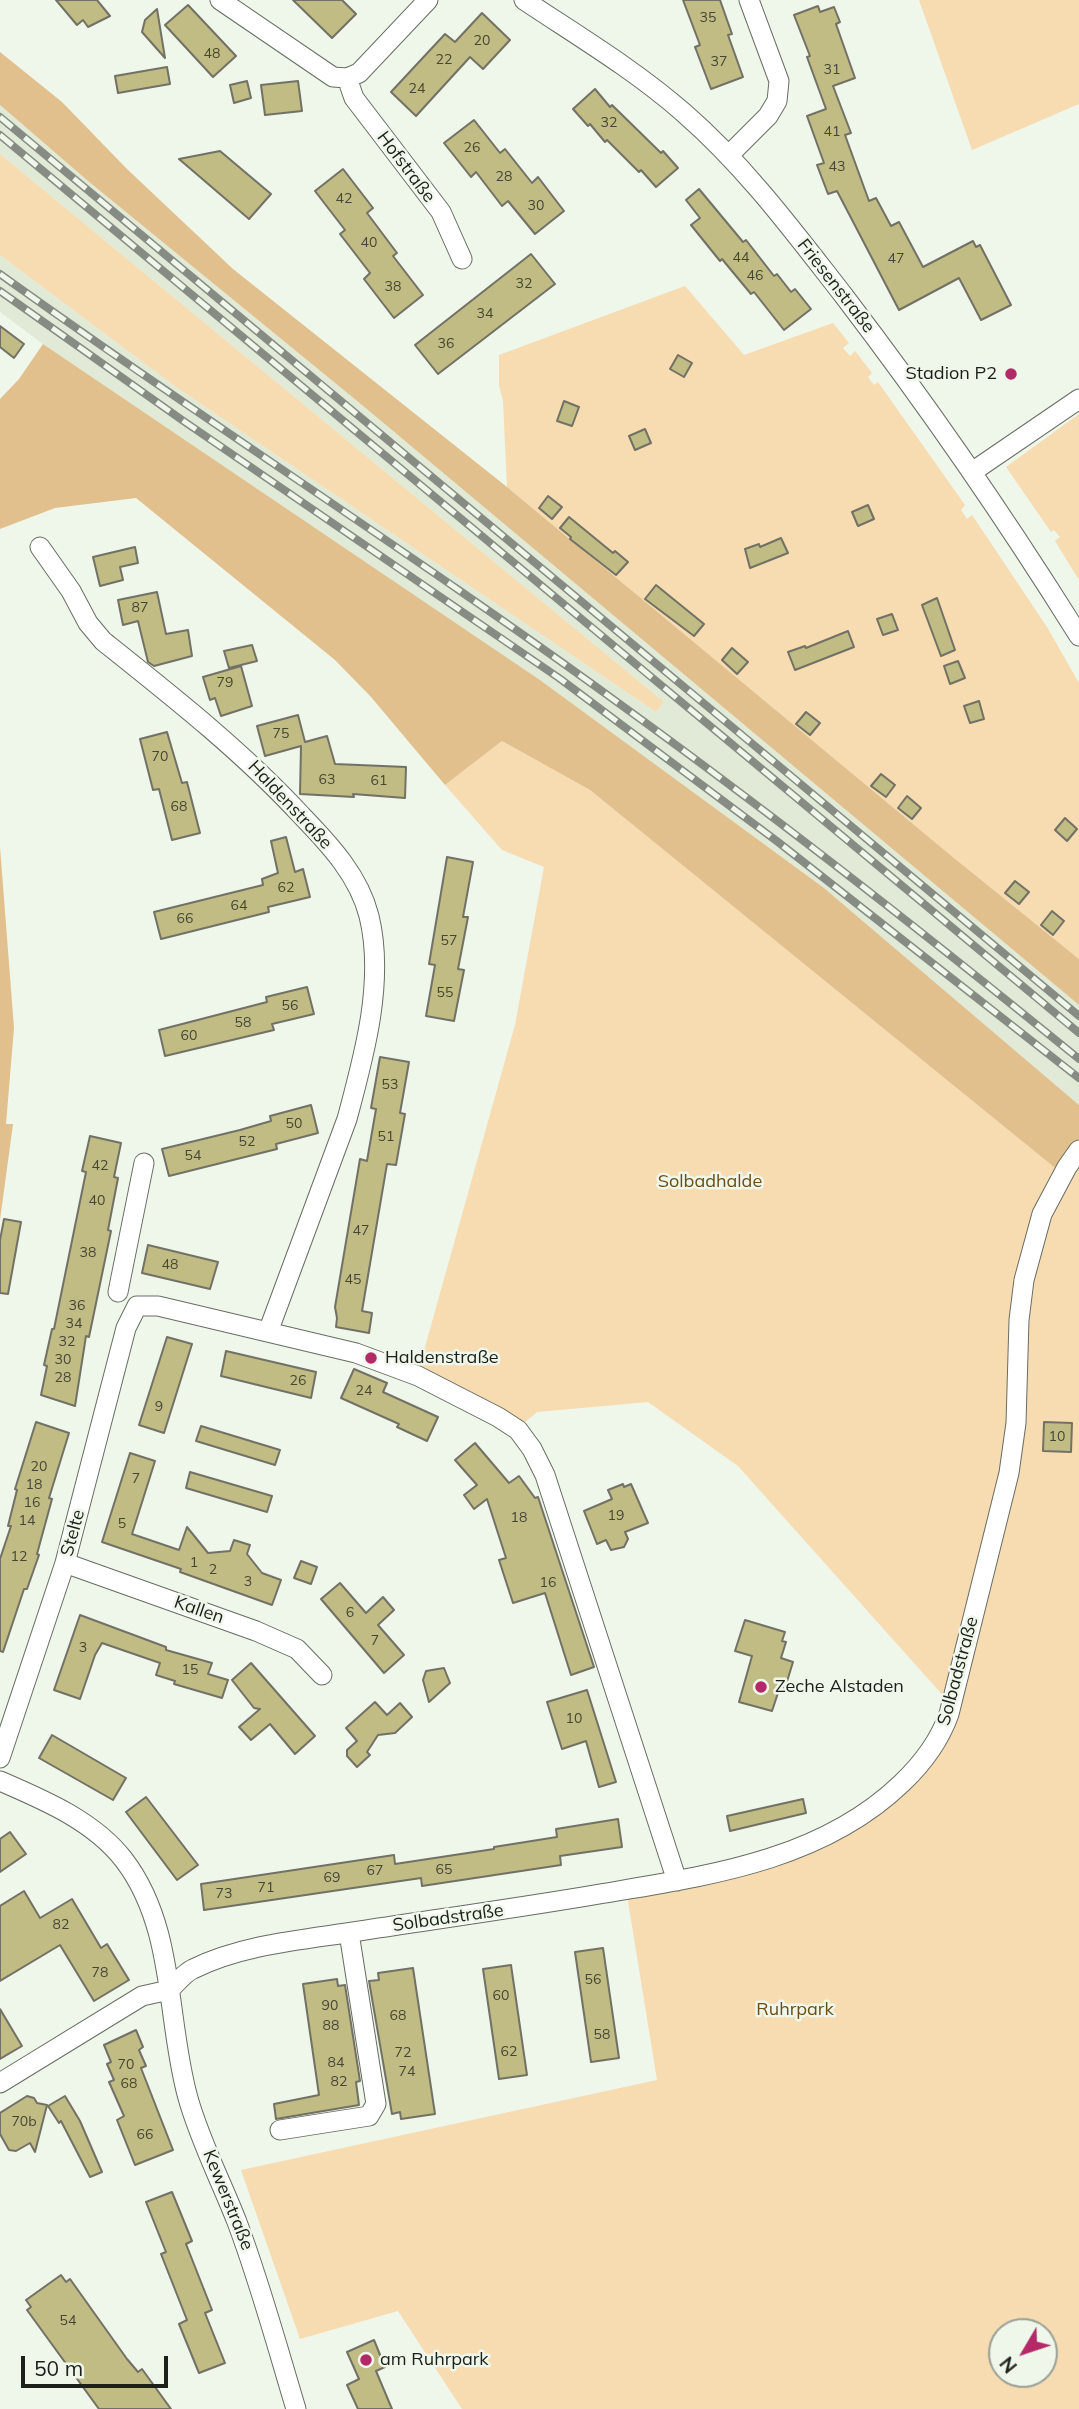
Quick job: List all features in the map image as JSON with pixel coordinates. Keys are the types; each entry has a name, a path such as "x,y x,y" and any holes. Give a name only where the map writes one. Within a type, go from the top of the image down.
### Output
{"street":[{"path":"220,0 333,77 347,78 359,73 428,0"},
{"name":"Friesenstraße","path":"524,0 673,104 729,155 779,211 894,362 972,472 1029,555 1079,636"},
{"path":"729,155 768,116 777,101 779,81 749,0"},
{"name":"Hofstraße","path":"347,78 354,98 440,212 462,259"},
{"path":"972,472 1079,399"},
{"name":"Haldenstraße","path":"40,547 96,633 247,760 309,823 354,878 364,901 372,929 374,978 354,1093 347,1119 268,1332"},
{"name":"Solbadstraße","path":"169,1990 191,1970 254,1949 677,1881 764,1861 827,1836 859,1817 895,1790 926,1758 942,1732 949,1714 1009,1473 1016,1423 1019,1320 1024,1280 1047,1202 1079,1150"},
{"path":"118,1292 145,1163"},
{"name":"Stelte","path":"0,1758 65,1563 126,1328 137,1306 158,1306 268,1332"},
{"path":"268,1332 364,1356 418,1376 498,1417 518,1430 527,1441 552,1495 677,1881"},
{"name":"Kallen","path":"65,1563 256,1631 297,1649 322,1675"},
{"name":"Kewerstraße","path":"4,1788 78,1819 122,1858 141,1887 155,1919 189,2101 253,2266 296,2409"},
{"path":"280,2130 369,2116 376,2104 349,1933"},
{"path":"0,2083 142,1996 169,1990"}],"shaded area":[{"path":"0,52 62,102 127,169 233,269 507,487 1079,959 1079,1005 0,105"},
{"path":"0,105 1079,1005 1079,1105 824,888 540,680 43,344 0,312 0,255 176,387 656,712 664,702 0,154"},
{"path":"43,344 540,680 824,888 1079,1105 1079,1148 1060,1172 590,790 502,741 445,785 371,697 335,660 136,498 55,508 0,529 0,399 19,379"},
{"path":"0,847 14,1028 6,1124 13,1124 0,1220"}],"green space":[{"path":"919,0 1079,0 1079,104 972,150"},
{"path":"0,154 664,702 656,712 176,387 0,255"},
{"path":"685,286 744,355 833,323 849,343 843,348 850,356 855,351 872,373 868,377 874,385 878,382 965,505 961,510 967,519 972,515 1047,627 1079,683 1079,959 507,487 499,355"},
{"path":"1079,414 1079,580 1055,541 1060,537 1054,530 1051,532 1006,467"},
{"name":"Solbadhalde","path":"502,741 590,790 1060,1172 1030,1234 1005,1471 947,1700 738,1466 648,1402 537,1412 517,1429 418,1372 515,1025 544,867 502,850 445,785"},
{"name":"Ruhrpark","path":"1079,1159 1079,2409 462,2409 398,2311 300,2339 241,2170 657,2080 627,1895 861,1818 954,1714 1011,1472 1030,1278 1039,1237"}],"building":[{"path":"56,0 97,0 110,16 88,27 83,20 77,25"},
{"path":"293,0 342,0 356,14 332,38"},
{"path":"683,0 720,0 732,34 728,35 743,77 711,89 695,47 700,45"},
{"path":"188,5 236,56 213,77 165,25"},
{"path":"818,6 820,12 834,7 840,22 836,24 855,78 833,86 851,133 845,135 869,201 876,198 891,226 899,222 923,267 973,241 976,247 980,245 1011,305 981,320 959,278 899,310 837,191 828,194 817,165 824,163 807,116 826,109 794,15"},
{"path":"157,9 165,58 142,32 145,20"},
{"path":"482,13 510,40 483,69 470,57 416,116 391,92 445,34 455,42"},
{"path":"167,67 170,84 118,93 115,76"},
{"path":"247,81 251,98 234,103 230,85"},
{"path":"298,81 302,111 265,115 261,85"},
{"path":"595,89 610,107 612,105 678,168 656,187 607,140 605,142 573,109"},
{"path":"474,120 500,153 505,149 532,183 538,177 564,211 535,234 508,201 502,206 476,172 471,177 444,143"},
{"path":"220,151 271,194 249,219 179,159"},
{"path":"343,169 373,208 367,213 397,253 393,256 423,295 394,318 364,279 370,273 340,234 345,230 315,191"},
{"path":"699,189 743,242 746,240 774,276 777,274 791,292 795,289 811,309 784,330 754,292 751,294 691,225 700,218 686,200"},
{"path":"531,254 555,284 438,374 415,345"},
{"path":"0,326 24,344 14,358 0,347"},
{"path":"678,355 692,363 684,377 670,369"},
{"path":"564,401 579,407 572,426 557,421"},
{"path":"645,429 651,443 635,450 629,436"},
{"path":"548,496 562,507 552,519 539,508"},
{"path":"868,505 874,519 858,526 852,512"},
{"path":"569,517 628,562 616,575 560,528"},
{"path":"781,538 788,553 750,568 745,549 759,544 760,547"},
{"path":"135,547 138,563 120,567 123,580 100,586 93,557"},
{"path":"656,585 704,624 694,636 645,599"},
{"path":"157,592 166,634 188,630 192,656 154,666 148,662 138,621 123,625 118,600"},
{"path":"937,598 955,650 941,656 922,605"},
{"path":"892,614 898,630 883,635 877,619"},
{"path":"848,631 854,647 795,670 788,652 805,646 806,648"},
{"path":"252,645 257,661 229,668 224,651"},
{"path":"732,648 748,662 737,674 722,660"},
{"path":"958,661 965,678 950,684 944,666"},
{"path":"241,666 252,706 221,716 215,698 210,700 203,677"},
{"path":"979,701 984,719 970,723 964,706"},
{"path":"806,712 820,723 810,735 796,724"},
{"path":"298,715 305,742 327,736 335,764 406,767 405,798 300,794 301,746 265,756 257,726"},
{"path":"167,732 182,783 187,782 200,833 172,840 159,789 153,790 140,739"},
{"path":"881,774 895,785 886,797 871,786"},
{"path":"907,796 921,808 912,819 898,808"},
{"path":"1065,818 1077,829 1067,841 1055,830"},
{"path":"286,837 295,872 303,869 310,897 268,907 269,912 161,939 154,912 263,885 262,879 278,873 271,841"},
{"path":"447,857 473,862 463,917 468,917 458,969 464,970 454,1021 426,1016 435,965 429,964"},
{"path":"1015,881 1029,892 1019,904 1005,893"},
{"path":"1052,911 1064,921 1053,935 1041,925"},
{"path":"307,987 314,1014 272,1024 274,1030 165,1056 159,1030 267,1002 266,997"},
{"path":"380,1057 409,1062 400,1113 405,1114 396,1165 387,1164 362,1311 372,1313 369,1333 336,1327 335,1307 360,1159 367,1161 376,1109 371,1108"},
{"path":"311,1105 318,1133 276,1144 277,1149 169,1176 162,1149 271,1121 270,1116"},
{"path":"90,1136 121,1143 114,1177 118,1178 108,1230 111,1231 89,1337 86,1336 75,1406 41,1395 47,1366 44,1365 54,1329 86,1172 82,1171"},
{"path":"4,1219 21,1222 8,1294 0,1293 0,1240"},
{"path":"148,1245 218,1262 210,1289 142,1273"},
{"path":"167,1337 192,1344 164,1433 139,1425"},
{"path":"226,1351 316,1372 311,1398 221,1376"},
{"path":"354,1369 387,1383 383,1392 438,1417 427,1441 397,1427 399,1424 341,1398"},
{"path":"36,1422 69,1433 49,1498 52,1499 37,1554 39,1555 27,1589 24,1589 3,1652 0,1651 0,1559 11,1526 8,1526 17,1490 15,1489"},
{"path":"1044,1422 1072,1423 1071,1452 1043,1451"},
{"path":"201,1426 280,1450 275,1465 196,1441"},
{"path":"475,1443 509,1483 519,1476 535,1498 538,1497 594,1667 571,1675 545,1593 513,1603 499,1560 506,1558 487,1499 474,1509 464,1495 477,1485 455,1460"},
{"path":"130,1453 155,1461 132,1534 179,1550 187,1527 208,1553 230,1551 234,1540 250,1545 247,1554 262,1573 281,1580 272,1605 180,1572 181,1569 102,1542"},
{"path":"190,1472 272,1496 267,1512 186,1488"},
{"path":"623,1484 624,1487 631,1484 648,1523 625,1532 628,1539 624,1547 611,1550 606,1540 597,1544 584,1511 612,1499 608,1490"},
{"path":"301,1561 317,1567 311,1584 294,1578"},
{"path":"340,1583 366,1613 383,1597 394,1610 378,1625 404,1655 384,1673 321,1599"},
{"path":"80,1615 166,1647 166,1650 212,1663 208,1674 228,1680 222,1698 174,1684 175,1681 156,1675 160,1663 102,1643 95,1655 80,1699 54,1690"},
{"path":"745,1620 785,1632 782,1641 786,1642 781,1658 793,1662 785,1688 780,1687 772,1711 739,1702 752,1656 735,1651"},
{"path":"251,1663 315,1736 295,1754 270,1724 251,1740 239,1727 260,1709 254,1708 232,1680"},
{"path":"444,1668 450,1683 429,1702 423,1680 426,1671"},
{"path":"587,1690 616,1782 599,1787 586,1741 562,1749 547,1702"},
{"path":"375,1702 387,1715 400,1703 412,1717 395,1733 378,1735 367,1752 370,1755 357,1767 347,1756 347,1750 357,1741 346,1728"},
{"path":"52,1735 126,1778 113,1800 39,1758"},
{"path":"146,1797 198,1865 177,1880 126,1812"},
{"path":"803,1799 806,1813 730,1831 727,1816"},
{"path":"618,1819 622,1847 560,1856 561,1865 422,1886 421,1878 204,1910 201,1884 394,1855 395,1864 494,1849 557,1837 556,1829"},
{"path":"10,1832 26,1854 0,1872 0,1839"},
{"path":"24,1891 40,1918 72,1899 101,1948 107,1944 129,1980 94,2001 60,1945 0,1981 0,1906"},
{"path":"603,1948 619,2058 591,2062 575,1952"},
{"path":"511,1965 527,2075 499,2079 483,1969"},
{"path":"413,1968 435,2114 401,2119 400,2112 392,2114 369,1981 379,1980 378,1973"},
{"path":"337,1979 338,1986 345,1985 360,2081 356,2082 359,2105 276,2119 274,2104 319,2095 303,1984"},
{"path":"0,2009 22,2046 0,2059"},
{"path":"136,2030 143,2047 139,2050 146,2066 141,2068 173,2150 135,2165 117,2120 124,2116 109,2082 114,2080 107,2064 111,2062 104,2045"},
{"path":"27,2096 34,2098 37,2103 47,2105 35,2152 30,2143 16,2151 9,2150 0,2134 0,2113"},
{"path":"65,2096 80,2121 102,2172 90,2177 61,2121 59,2123 48,2106"},
{"path":"172,2192 192,2241 186,2244 212,2310 205,2313 225,2363 199,2373 179,2324 187,2320 161,2254 166,2252 146,2202"},
{"path":"61,2275 66,2282 70,2279 127,2359 138,2372 142,2369 171,2409 99,2409 27,2310 31,2307 26,2300"},
{"path":"374,2340 385,2367 376,2371 392,2409 358,2409 347,2385 359,2379 347,2352"}],"railway":[{"path":"0,117 1079,1016"},
{"path":"0,135 1079,1033"},
{"path":"0,274 617,702 851,877 1079,1059"},
{"path":"0,291 182,420 559,678 778,842 1079,1078"}],"place":[{"name":"Stadion P2","path":"1011,374"},
{"name":"Haldenstraße","path":"371,1358"},
{"name":"Zeche Alstaden","path":"761,1687"},
{"name":"am Ruhrpark","path":"366,2360"}]}
